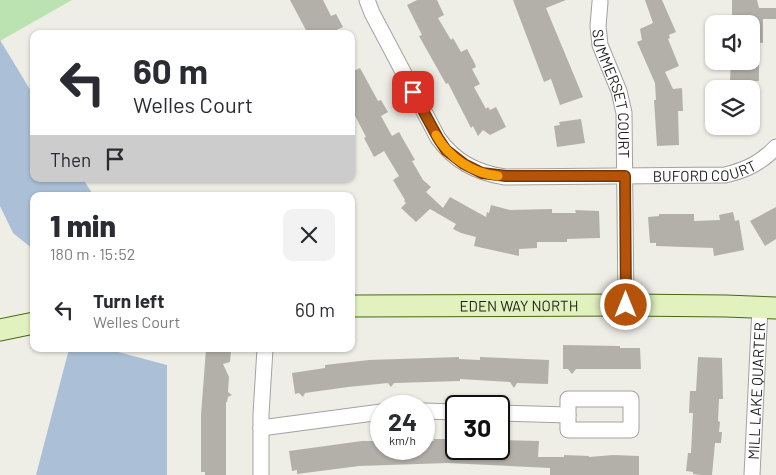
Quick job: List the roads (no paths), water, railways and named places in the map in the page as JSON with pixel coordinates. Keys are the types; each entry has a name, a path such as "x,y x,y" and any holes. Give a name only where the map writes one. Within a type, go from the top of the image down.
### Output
{"street":[{"name":"BUFORD COURT","path":"367,0 372,13 438,138 446,150 464,164 482,173 506,176 725,175 756,164 776,148"},
{"name":"SUMMERSET COURT","path":"600,2 598,26 600,44 619,91 624,112 626,305"},
{"name":"EDEN WAY NORTH","path":"355,306 626,305 768,308"},
{"name":"MILL LAKE QUARTER","path":"752,475 768,308"},
{"path":"0,330 30,324"},
{"path":"261,475 265,352"},
{"path":"568,399 631,399 631,430 568,430 568,415 568,399"},
{"path":"261,428 370,413"},
{"path":"510,413 568,415"}],"water":[{"path":"0,40 30,89 30,182 85,182 91,192 30,192 30,247 13,233 0,206"},
{"path":"68,352 118,352 167,365 167,475 36,475"}]}
